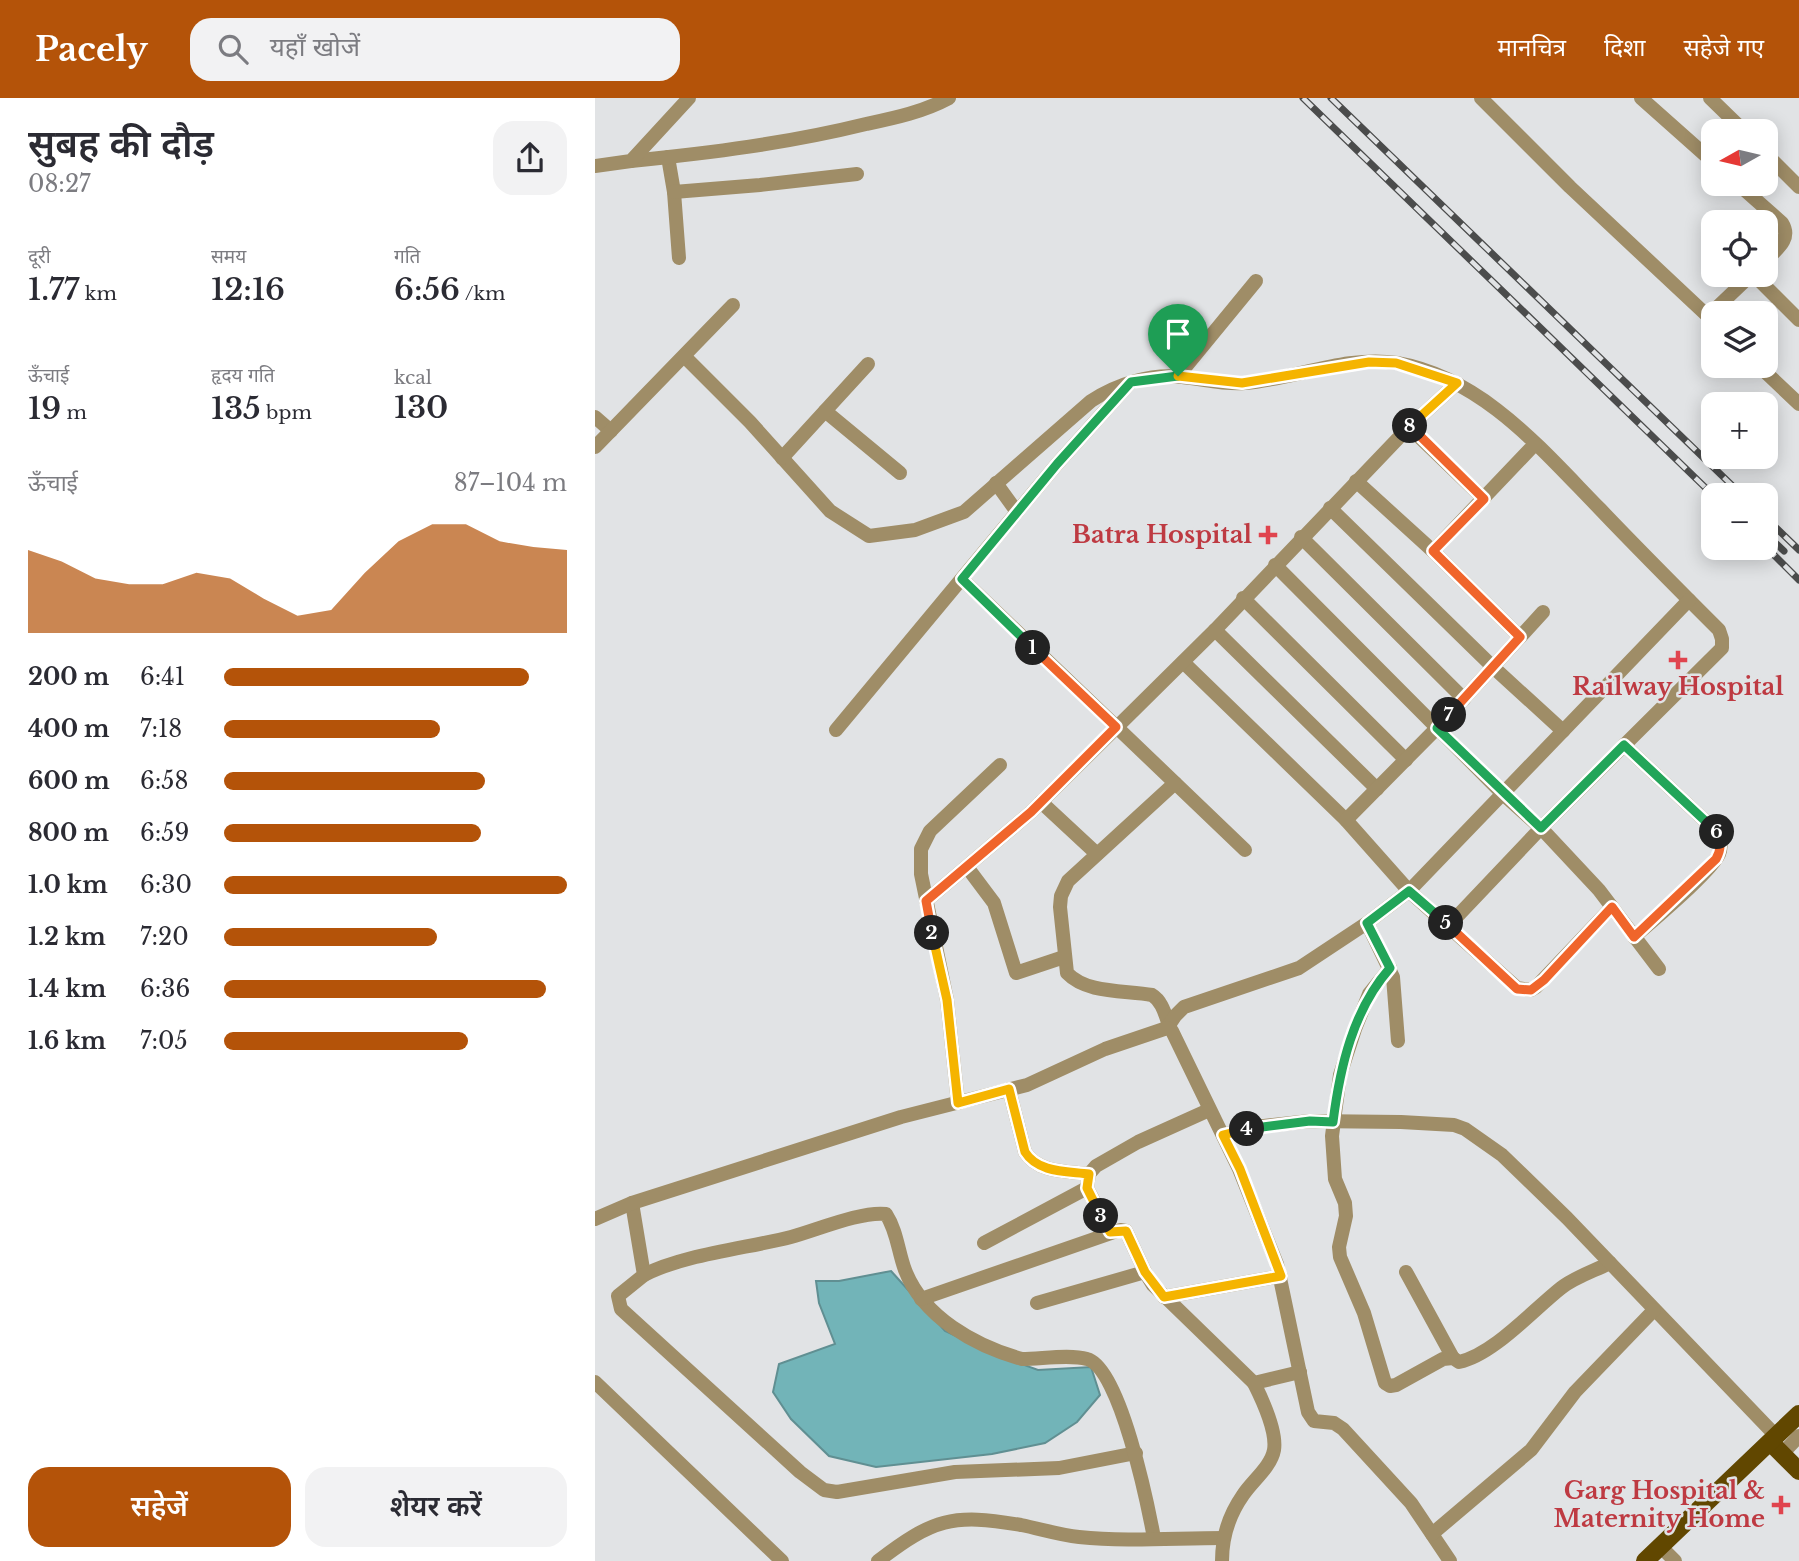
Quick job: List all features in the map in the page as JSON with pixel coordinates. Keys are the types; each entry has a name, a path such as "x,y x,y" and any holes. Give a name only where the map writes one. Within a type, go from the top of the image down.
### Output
{"main road":[{"path":"1645,1561 1776,1445 1799,1414"},
{"path":"1776,1445 1799,1471"}],"street":[{"path":"631,161 689,98"},
{"path":"596,162 729,151 838,132 902,116 949,98"},
{"path":"1481,98 1570,187 1701,309"},
{"path":"1641,98 1701,151"},
{"path":"1710,98 1732,119"},
{"path":"668,157 674,192 679,258"},
{"path":"1778,165 1799,187"},
{"path":"674,192 760,186 857,174"},
{"path":"1752,196 1767,210"},
{"path":"1778,219 1787,230 1786,237 1778,247"},
{"path":"1178,376 1257,281"},
{"path":"1727,301 1741,287"},
{"path":"1765,287 1799,320"},
{"path":"595,447 733,305"},
{"path":"685,357 830,511 869,536 915,530 964,512 1091,401 1110,389 1131,382 1178,376 1242,383 1369,362 1396,363 1457,383 1482,398 1535,444 1719,630 1722,648 1541,828 1449,925"},
{"path":"782,458 868,364"},
{"path":"1772,378 1799,404"},
{"path":"836,730 1017,512 1131,382"},
{"path":"926,901 1041,802 1215,630 1409,427 1457,383"},
{"path":"825,411 900,473"},
{"path":"595,417 611,431"},
{"path":"1409,427 1484,499"},
{"path":"1433,551 1535,444"},
{"path":"1356,481 1433,551 1520,637"},
{"path":"996,483 1017,512"},
{"path":"1330,508 1493,667 1563,730"},
{"path":"1301,537 1464,699"},
{"path":"1275,565 1503,794 1541,828 1612,907 1659,969"},
{"path":"962,579 1245,850"},
{"path":"1243,598 1406,760"},
{"path":"595,1219 632,1203 901,1117 1041,1080 1105,1049 1168,1026 1184,1007 1299,968 1367,923 1409,891 1689,600"},
{"path":"1346,820 1437,728 1543,612"},
{"path":"1215,630 1377,789"},
{"path":"1183,662 1346,820 1409,891 1517,989 1531,990 1544,980 1612,907"},
{"path":"1624,745 1718,832 1721,841 1720,852 1707,869 1634,937"},
{"path":"958,1103 947,1000 920,860 924,840 930,831 1000,765"},
{"path":"1175,782 1063,888 1061,907 1067,973 1080,982 1112,991 1145,994 1157,998 1168,1026 1240,1169 1281,1276 1308,1412 1314,1421 1333,1423 1343,1429 1411,1503 1432,1534 1445,1560"},
{"path":"1041,802 1097,854"},
{"path":"967,867 994,903 1016,973 1064,957"},
{"path":"1367,923 1390,968 1395,989 1398,1041"},
{"path":"1390,968 1374,986 1361,1010 1340,1075 1333,1122 1333,1168 1345,1203 1346,1216 1339,1247 1340,1257 1364,1313 1385,1383 1396,1385 1443,1359 1453,1358"},
{"path":"1009,1089 1029,1159 1043,1167 1088,1181 1110,1232"},
{"path":"984,1243 1088,1181 1096,1166 1138,1142 1209,1110"},
{"path":"1223,1135 1310,1121 1401,1122 1454,1125 1465,1129 1502,1155 1567,1218 1728,1383 1776,1445 1799,1436"},
{"path":"632,1203 644,1275"},
{"path":"1136,1452 1059,1468 955,1472 837,1492 824,1490 807,1478 621,1309 618,1296 644,1275 666,1265 774,1241 877,1213 886,1214 892,1223 904,1267 921,1299 936,1315 954,1327 1022,1359 1089,1359 1098,1365 1112,1390 1136,1452 1154,1538"},
{"path":"921,1299 1110,1232 1126,1231 1145,1272 1164,1297 1254,1383 1265,1409 1275,1448 1266,1465 1242,1495 1228,1522 1223,1538 1222,1561"},
{"path":"1406,1272 1453,1358 1459,1362 1484,1351 1563,1286 1610,1263"},
{"path":"1037,1303 1145,1272"},
{"path":"1164,1297 1281,1276"},
{"path":"1432,1534 1531,1450 1575,1392 1654,1310"},
{"path":"1254,1383 1300,1372"},
{"path":"595,1382 782,1561"},
{"path":"878,1561 925,1528 942,1522 963,1520 1021,1525 1077,1537 1223,1538"},
{"path":"1660,1546 1675,1561"}],"water":[{"path":"891,1271 945,1331 1038,1370 1091,1367 1100,1395 1077,1422 1045,1443 992,1454 876,1467 829,1456 791,1419 773,1392 779,1364 835,1344 819,1303 816,1281 839,1281"}],"railway":[{"path":"1303,98 1701,483"},
{"path":"1331,98 1730,483"},
{"path":"1778,530 1799,550"},
{"path":"1778,545 1784,551"},
{"path":"1778,559 1799,580"}],"place":[{"name":"Batra Hospital","path":"1268,535"},
{"name":"Railway Hospital","path":"1678,660"},
{"name":"Garg Hospital & Maternity Home","path":"1781,1505"}],"route":[{"path":"1369,362 1396,363 1457,383 1409,427 1484,499 1433,551 1520,637 1437,728 1541,828 1624,745 1718,832 1721,841 1720,852 1707,869 1634,937 1612,907 1544,980 1531,990 1517,989 1409,891 1367,923 1390,968 1374,986 1361,1010 1340,1075 1333,1122 1310,1121 1255,1127 1223,1135 1240,1169 1281,1276 1164,1297 1145,1272 1126,1231 1110,1232 1087,1188 1089,1174 1043,1167 1029,1159 1009,1089 958,1103 947,1000 926,901 1031,812 1116,727 962,579 1057,464 1131,382 1178,376 1242,383 1369,362"}]}
